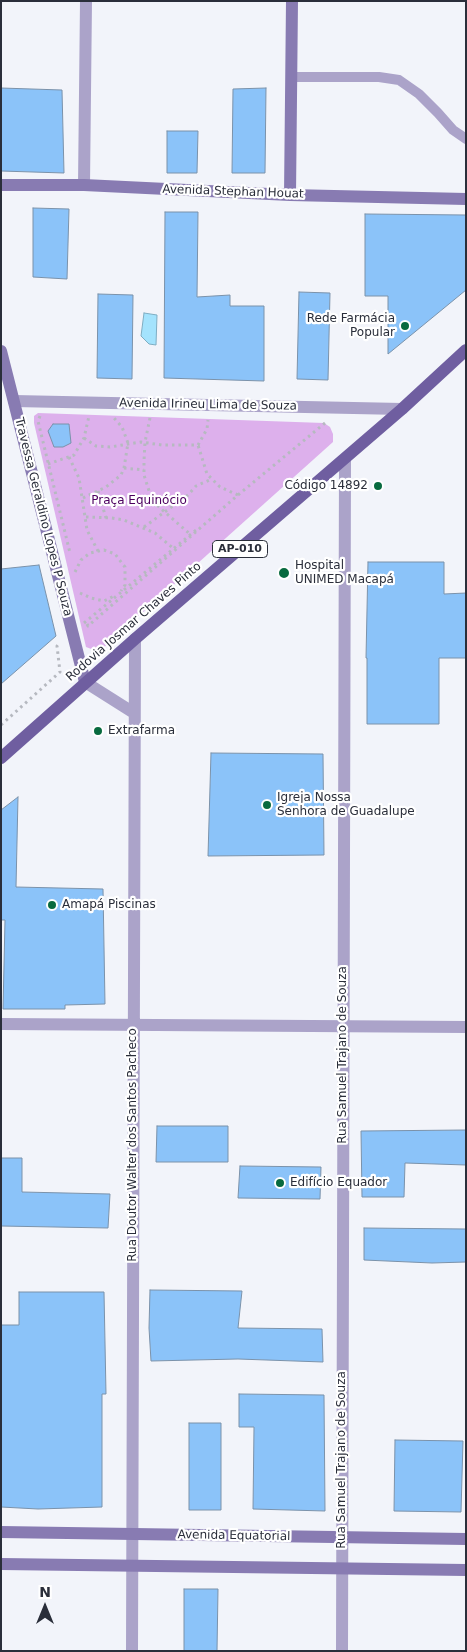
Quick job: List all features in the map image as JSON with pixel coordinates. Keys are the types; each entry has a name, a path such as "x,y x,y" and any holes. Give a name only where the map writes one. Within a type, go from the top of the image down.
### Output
{"main road":[{"path":"290,195 292,1"},
{"name":"Avenida Stephan Houat","path":"1,185 84,185 290,195 466,199"},
{"name":"Rodovia Josmar Chaves Pinto","path":"1,758 6,749 345,460 466,350"},
{"name":"Travessa Geraldino Lopes P Souza","path":"1,351 85,682"},
{"name":"Avenida Equatorial","path":"1,1532 466,1539"},
{"path":"1,1564 466,1570"}],"street":[{"path":"84,185 86,1"},
{"name":"Avenida Irineu Lima de Souza","path":"14,401 402,409"},
{"name":"Rua Samuel Trajano de Souza","path":"342,1651 345,460"},
{"name":"Rua Doutor Walter dos Santos Pacheco","path":"132,1651 135,638"},
{"path":"85,682 134,713"},
{"path":"1,1024 466,1027"}],"lane":[{"path":"291,78 379,78 399,80 419,94 453,130 466,139"}],"path":[{"path":"41,413 38,421 70,554"},
{"path":"80,415 97,415"},
{"path":"48,464 74,455 84,438 89,415"},
{"path":"83,498 106,487 121,475 128,443 122,427 112,416 122,416"},
{"path":"141,417 150,417 145,442 144,476 151,497 192,535"},
{"path":"218,419 208,419 207,430 198,445 207,474 220,487 238,495"},
{"path":"85,614 88,626 238,495 324,423 333,419"},
{"path":"315,423 324,423"},
{"path":"84,438 96,446 145,442 162,445 198,445"},
{"path":"69,457 79,478 87,530 98,551"},
{"path":"124,468 144,470"},
{"path":"144,527 188,495 196,486 212,478"},
{"path":"98,491 106,518"},
{"path":"86,517 124,520 144,527 175,549"},
{"path":"75,572 81,560 90,553 104,550 115,554 125,567 125,585 120,592 104,601 90,598 80,592"},
{"path":"72,563 76,579"},
{"path":"78,586 82,600"},
{"path":"1,725 60,672 57,646 86,621"}],"green space":[{"name":"Praça Equinócio","path":"38,413 324,423 330,427 333,434 333,442 101,650 94,650 86,647 34,423 34,416"}],"water":[{"path":"144,313 157,315 156,345 149,344 141,336"}],"building":[{"path":"1,88 62,90 64,173 1,171"},
{"path":"266,88 265,173 232,173 233,89"},
{"path":"167,131 198,131 197,173 167,173"},
{"path":"33,208 69,209 67,279 33,277"},
{"path":"165,212 198,212 197,297 230,295 230,306 264,306 264,381 164,378"},
{"path":"365,214 466,215 466,290 388,354 388,296 365,296"},
{"path":"299,292 330,293 328,380 297,379"},
{"path":"98,294 133,295 132,379 97,378"},
{"path":"53,424 69,424 71,443 63,447 54,447 48,431"},
{"path":"368,562 444,562 444,594 466,593 466,658 439,658 439,724 367,724"},
{"path":"39,565 56,636 1,684 1,569"},
{"name":"Igreja Nossa Senhora de Guadalupe","path":"211,753 323,754 324,855 208,856"},
{"path":"18,797 16,887 103,889 105,1004 65,1005 65,1009 3,1009 5,920 1,920 1,810"},
{"path":"157,1126 228,1126 228,1162 156,1162"},
{"path":"466,1130 466,1165 405,1163 404,1197 362,1197 361,1131"},
{"path":"1,1158 22,1158 22,1192 110,1194 108,1228 1,1226"},
{"name":"Edifício Equador","path":"240,1166 321,1167 320,1199 238,1198"},
{"path":"364,1228 466,1229 466,1262 432,1263 364,1260"},
{"path":"150,1290 242,1291 238,1328 322,1329 323,1362 238,1359 151,1361 149,1328"},
{"path":"19,1292 104,1292 106,1394 102,1394 102,1507 38,1509 1,1507 1,1325 19,1325"},
{"path":"239,1394 324,1395 325,1511 253,1509 254,1427 239,1427"},
{"path":"189,1423 221,1423 221,1510 189,1510"},
{"path":"395,1440 463,1441 461,1512 394,1511"},
{"path":"184,1589 218,1589 217,1651 184,1651"}],"place":[{"name":"Rede Farmácia Popular","path":"405,326"},
{"name":"Código 14892","path":"378,486"},
{"name":"Hospital UNIMED Macapá","path":"284,573"},
{"name":"Extrafarma","path":"98,731"},
{"name":"Igreja Nossa Senhora de Guadalupe","path":"267,805"},
{"name":"Amapá Piscinas","path":"52,905"},
{"name":"Edifício Equador","path":"280,1183"}]}
